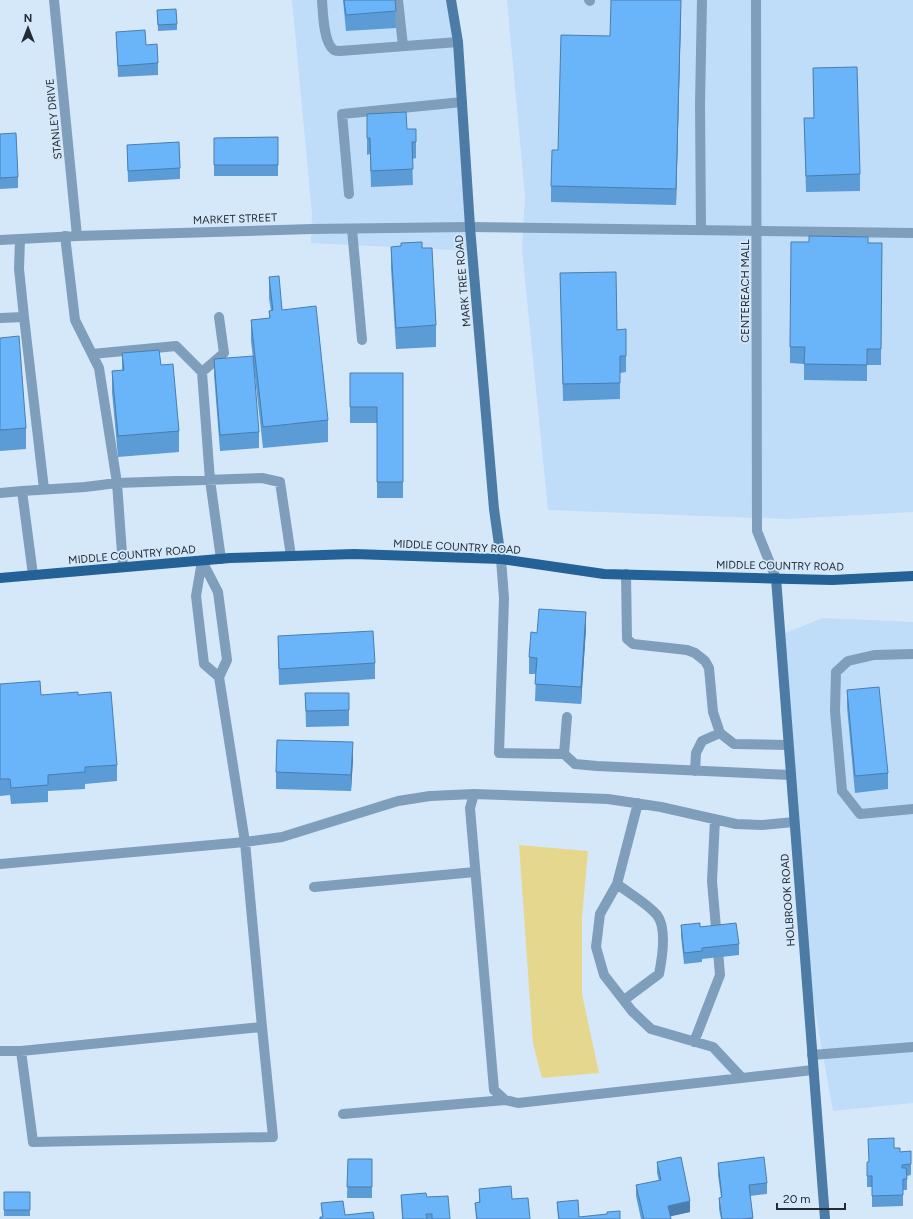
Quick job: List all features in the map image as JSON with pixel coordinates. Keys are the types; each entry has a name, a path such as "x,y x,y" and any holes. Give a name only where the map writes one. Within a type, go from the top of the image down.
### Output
{"main road":[{"name":"MIDDLE COUNTRY ROAD","path":"0,578 221,559 354,554 502,560 604,574 832,580 913,576"}],"street":[{"name":"STANLEY DRIVE","path":"54,0 78,236"},
{"path":"322,0 325,32 329,43 334,49 340,51 458,42"},
{"path":"398,0 403,46"},
{"name":"MARK TREE ROAD","path":"451,0 458,42 470,227 494,509 502,560"},
{"path":"701,230 700,104 702,0"},
{"name":"CENTEREACH MALL","path":"756,0 757,531 776,578"},
{"path":"349,194 342,114 462,102"},
{"name":"MARKET STREET","path":"0,240 65,236 470,227 913,233"},
{"path":"352,229 362,340"},
{"path":"65,236 75,320 99,368 116,483 123,567"},
{"path":"20,239 19,269 44,489"},
{"path":"0,318 24,317"},
{"path":"202,372 224,353 220,317"},
{"path":"92,354 176,346 202,372 210,480 221,559"},
{"path":"0,493 85,487 116,483 262,478 280,482 291,556"},
{"path":"22,491 33,575"},
{"path":"502,560 504,598 500,752 564,754 575,764 582,765 791,775"},
{"path":"202,561 196,596 204,664 219,677"},
{"path":"21,1051 33,1142 273,1137 245,842 219,677 227,660 218,592 202,561"},
{"path":"626,574 627,639 633,644 687,650 695,653 704,661 709,668 713,712 720,733 734,744 788,745"},
{"name":"HOLBROOK ROAD","path":"776,578 824,1219"},
{"path":"913,654 874,655 848,661 836,672 835,711 842,791 860,814 913,809"},
{"path":"564,754 567,717"},
{"path":"695,770 696,753 702,741 720,733"},
{"path":"474,794 470,808 494,1090 505,1100"},
{"path":"0,864 245,842 282,837 398,801 430,796 474,794 608,799 661,807 736,824 762,825 794,822"},
{"path":"638,803 617,884 600,914 596,947 604,975 632,1011 651,1029 713,1047 742,1078"},
{"path":"694,1042 720,975 712,881 715,819"},
{"path":"314,887 475,872"},
{"path":"617,884 658,916 662,928 663,950 659,974 624,1000"},
{"path":"0,1051 21,1051 262,1027"},
{"path":"812,1055 913,1047"},
{"path":"343,1114 505,1100 518,1103 813,1070"}],"shaded area":[{"path":"292,0 451,0 473,251 311,243 312,214"},
{"path":"507,0 913,0 913,512 786,519 548,510 522,249 525,196"},
{"path":"823,618 913,622 913,1103 833,1111 804,948 780,635"},
{"path":"519,845 588,851 582,918 582,994 599,1073 542,1078 533,1044"}],"building":[{"path":"344,0 395,0 396,11 346,15"},
{"path":"611,0 681,0 676,189 551,186 552,150 558,150 561,35 610,36"},
{"path":"176,9 177,24 158,25 157,10"},
{"path":"145,30 146,45 157,44 158,63 118,66 116,32"},
{"path":"857,67 860,174 806,176 804,118 814,118 813,68"},
{"path":"406,112 407,129 416,129 416,142 412,142 413,169 371,171 370,138 367,138 367,114"},
{"path":"16,133 18,177 0,178 0,134"},
{"path":"278,137 278,165 214,165 214,138"},
{"path":"179,142 180,168 128,171 127,145"},
{"path":"809,236 868,237 868,243 882,243 881,349 867,349 867,365 804,364 805,347 790,347 791,242 809,242"},
{"path":"422,242 422,248 432,248 436,325 396,328 391,247 401,246 401,243"},
{"path":"616,272 617,330 626,329 626,356 620,356 620,383 563,384 560,273"},
{"path":"279,276 282,310 316,306 328,420 263,427 251,320 270,318 269,311 273,310 269,277"},
{"path":"19,336 26,428 0,430 0,338"},
{"path":"159,350 161,365 173,364 179,431 118,436 112,371 124,370 122,353"},
{"path":"253,356 259,432 220,435 214,359"},
{"path":"350,373 403,373 403,482 377,482 377,407 350,407"},
{"path":"539,609 586,612 581,687 535,684 537,658 529,657 531,632 537,633"},
{"path":"373,631 375,663 279,669 278,636"},
{"path":"40,681 41,695 78,692 78,695 111,692 117,765 85,767 85,772 48,775 48,785 11,788 10,779 0,779 0,684"},
{"path":"879,687 888,773 855,776 847,690"},
{"path":"305,693 349,693 349,710 306,711"},
{"path":"277,740 353,742 351,775 276,772"},
{"path":"700,923 700,927 736,923 739,944 702,948 702,951 684,953 681,925"},
{"path":"894,1138 894,1148 900,1148 900,1152 911,1151 911,1164 902,1165 902,1168 906,1168 907,1179 903,1179 903,1195 872,1196 872,1176 867,1176 867,1162 869,1162 868,1139"},
{"path":"681,1157 690,1201 668,1206 671,1219 644,1219 636,1185 661,1180 657,1162"},
{"path":"764,1157 767,1183 749,1185 753,1218 722,1219 719,1198 722,1197 718,1163"},
{"path":"348,1159 372,1159 372,1187 347,1187"},
{"path":"511,1186 512,1199 528,1198 530,1219 477,1219 475,1203 480,1202 479,1189"},
{"path":"4,1192 30,1192 30,1210 4,1210"},
{"path":"426,1193 427,1197 448,1196 450,1219 432,1219 432,1214 426,1214 427,1219 403,1219 401,1195"},
{"path":"578,1200 579,1217 620,1211 620,1219 559,1219 557,1202"},
{"path":"343,1201 345,1215 373,1212 374,1219 320,1219 320,1217 323,1217 321,1203"}]}
